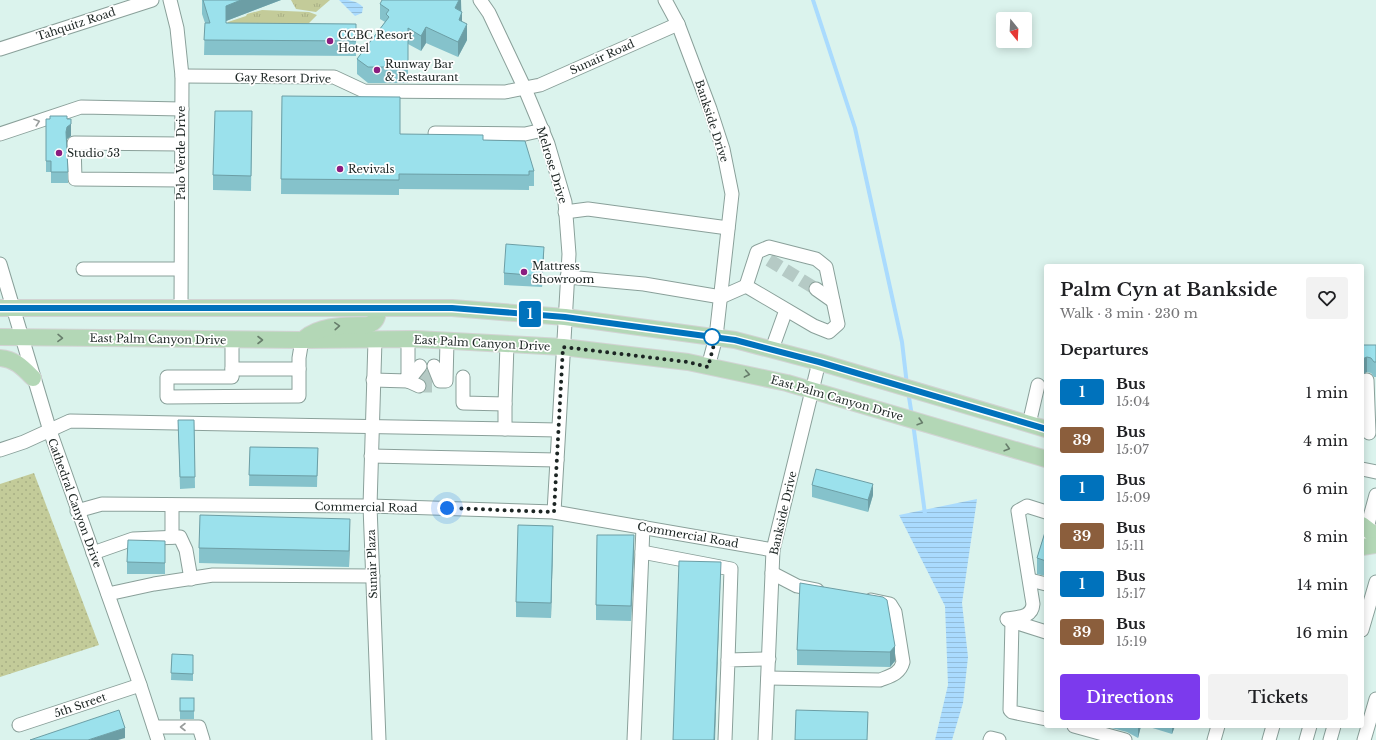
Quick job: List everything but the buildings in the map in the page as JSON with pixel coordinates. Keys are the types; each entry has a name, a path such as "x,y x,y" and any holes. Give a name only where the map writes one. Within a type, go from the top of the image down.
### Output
{"main road":[{"path":"6,308 452,308 565,317 735,340 872,377 963,406 1044,428"},
{"path":"302,340 310,333 333,326 368,325 374,323 377,319 379,308"},
{"name":"East Palm Canyon Drive","path":"0,337 232,340 408,339 563,347 688,362 812,389 1044,458"},
{"path":"0,358 8,359 19,364 33,378"},
{"path":"1364,546 1376,545"}],"street":[{"name":"Tahquitz Road","path":"0,49 152,0"},
{"name":"Palo Verde Drive","path":"170,0 177,28 182,76 181,308"},
{"name":"Melrose Drive","path":"480,0 489,13 543,130 565,202 569,254 554,512"},
{"name":"Bankside Drive","path":"665,0 678,24 710,109 723,148 732,194 716,337 708,367"},
{"name":"Sunair Road","path":"525,89 540,85 678,24"},
{"name":"Gay Resort Drive","path":"182,76 334,78 364,91 505,92 525,89"},
{"path":"0,134 81,107 182,109"},
{"path":"435,133 525,134 543,130"},
{"path":"181,144 74,143 75,179 181,180"},
{"path":"566,212 588,209 728,228"},
{"path":"746,286 814,326 829,332 838,324 826,267 816,259 769,247 756,252"},
{"path":"567,277 644,284 721,297 746,286 756,252"},
{"path":"756,252 769,260"},
{"name":"Cathedral Canyon Drive","path":"0,264 6,308 21,337 77,511 108,594 158,740"},
{"path":"83,269 180,269"},
{"path":"816,290 833,301"},
{"path":"772,349 786,310"},
{"path":"373,380 417,377 408,339"},
{"path":"232,340 232,396"},
{"path":"299,369 167,377 167,397 299,396 299,369 299,358 302,340"},
{"name":"Sunair Plaza","path":"374,340 370,506 379,740"},
{"path":"436,377 446,381 447,341"},
{"path":"504,429 507,344"},
{"name":"Bankside Drive","path":"765,740 773,550 819,362"},
{"path":"463,377 462,403 505,404"},
{"path":"1367,380 1369,433"},
{"path":"1029,424 1038,384"},
{"path":"0,450 50,431 70,421 558,430"},
{"path":"371,456 557,460"},
{"path":"1364,469 1376,472"},
{"path":"1364,540 1376,496"},
{"name":"Commercial Road","path":"77,511 102,504 370,506 554,512 773,550"},
{"path":"172,505 172,537"},
{"path":"1044,511 1027,506 1018,511 1030,580 1033,609 1024,616 1007,619 1044,631"},
{"path":"634,740 643,527"},
{"path":"93,552 133,539 180,537 183,540 191,579"},
{"path":"642,552 731,569 725,740"},
{"path":"772,573 797,586 828,592"},
{"path":"108,594 154,584 213,575 372,576"},
{"path":"1030,580 1044,584"},
{"path":"1364,623 1376,582"},
{"path":"768,678 880,680 894,675 902,669 903,662 896,612 890,604 859,598"},
{"path":"1012,621 1010,710 1012,712 1044,719"},
{"path":"728,660 769,659"},
{"name":"5th Street","path":"19,725 140,685"},
{"path":"1364,740 1367,713 1376,699"},
{"path":"154,727 199,727 203,740"},
{"path":"1081,728 1125,740"},
{"path":"1214,740 1217,728"},
{"path":"1269,740 1272,728"},
{"path":"1306,740 1309,728"},
{"path":"1330,740 1333,728"},
{"path":"990,740 991,738 999,740"}],"green space":[{"path":"291,0 330,0 316,12 296,9"},
{"path":"262,10 309,12 317,15 306,26 227,24 228,22 246,16 247,14"},
{"path":"34,473 99,645 0,677 0,484"}],"water":[{"path":"339,0 349,0 358,3 363,7 362,13 355,16"},
{"path":"977,499 962,603 968,657 963,703 952,740 935,740 948,685 945,606 899,515"}],"waterway":[{"path":"813,0 855,128 902,342 907,385"},
{"path":"908,391 912,416"},
{"path":"913,423 925,514"}],"tunnel":[{"path":"769,260 816,289"},
{"path":"420,376 434,376"},
{"path":"419,386 434,386"}],"bus line":[{"name":"1","path":"0,308 452,308 565,317 735,340 819,362 941,398 963,406 1044,428"}],"place":[{"name":"CCBC Resort Hotel","path":"330,41"},
{"name":"Runway Bar & Restaurant","path":"377,70"},
{"name":"Studio 53","path":"59,153"},
{"name":"Revivals","path":"340,169"},
{"name":"Mattress Showroom","path":"524,272"}],"route":[{"path":"447,508 554,512 563,347 688,362 708,367 716,337 712,337"}]}
